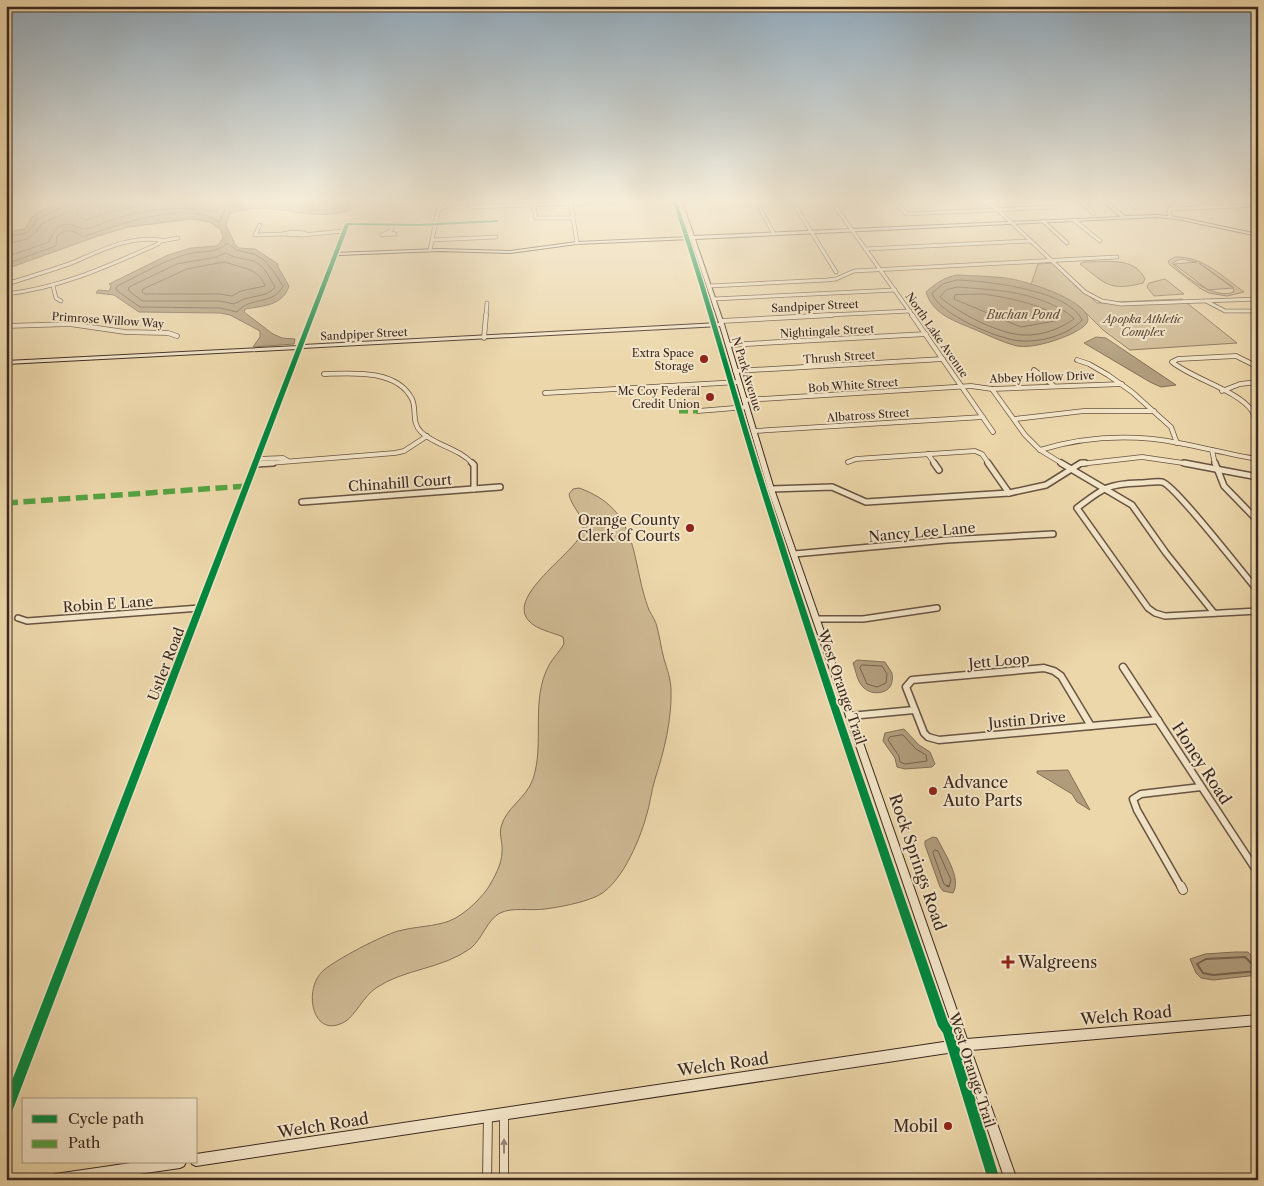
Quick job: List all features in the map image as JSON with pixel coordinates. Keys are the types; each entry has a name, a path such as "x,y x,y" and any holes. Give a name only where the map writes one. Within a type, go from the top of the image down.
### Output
{"street":[{"path":"6,284 91,254"},
{"path":"6,294 32,292 53,286 95,272 133,254"},
{"name":"Ustler Road","path":"6,1112 336,254"},
{"name":"N Park Avenue","path":"699,254 722,323 771,489 794,554"},
{"path":"826,254 836,272"},
{"name":"North Lake Avenue","path":"868,254 896,290 993,432"},
{"path":"1045,254 1085,292 1102,301 1121,304 1258,298"},
{"path":"710,286 827,280 836,279 854,271 1117,257"},
{"path":"53,286 56,298 61,301"},
{"path":"714,299 896,290"},
{"path":"1206,301 1225,311 1258,311"},
{"path":"484,338 487,303"},
{"name":"Sandpiper Street","path":"6,363 484,338 910,311"},
{"name":"Primrose Willow Way","path":"6,326 70,324 125,332 174,334 177,336"},
{"name":"Nightingale Street","path":"728,345 926,334"},
{"path":"1258,366 1236,356 1173,360 1172,362 1182,370 1222,390 1252,410 1258,411"},
{"name":"Thrush Street","path":"736,372 943,359"},
{"path":"1077,360 1089,364 1122,384 1171,427 1177,443"},
{"path":"1034,370 1040,373 1053,386"},
{"path":"324,374 364,373 396,383 412,400 414,423 419,430 471,461 475,469 474,489"},
{"path":"545,394 739,382"},
{"path":"1222,390 1240,384 1258,382"},
{"name":"Abbey Hollow Drive","path":"962,386 992,390 1122,384"},
{"name":"Bob White Street","path":"744,400 962,386"},
{"path":"992,390 1032,443 1040,450 1132,505 1166,553 1214,613"},
{"path":"698,411 746,408"},
{"path":"1015,420 1050,413 1101,409 1154,411"},
{"path":"1252,410 1258,434"},
{"name":"Albatross Street","path":"754,431 983,417"},
{"path":"257,462 395,453 412,446 427,436"},
{"path":"1040,450 1072,440 1126,437 1177,443 1258,458"},
{"path":"1212,450 1216,469 1224,486 1258,521"},
{"path":"848,462 856,459 978,452 982,454 1009,493"},
{"path":"928,454 939,470"},
{"path":"771,489 832,487 866,502 1009,493 1046,485 1081,462 1142,457 1170,460 1258,477"},
{"path":"1258,591 1198,518 1170,487 1163,482 1114,484 1103,488 1077,508 1148,608 1155,613 1165,616 1258,611"},
{"name":"Chinahill Court","path":"302,502 500,488"},
{"name":"Nancy Lee Lane","path":"794,554 947,540 1052,534"},
{"name":"Rock Springs Road","path":"794,554 966,1045 1011,1180"},
{"name":"Robin E Lane","path":"18,618 27,621 200,608"},
{"path":"816,619 863,619 937,608"},
{"name":"Honey Road","path":"1124,667 1258,873"},
{"name":"Jett Loop","path":"914,710 906,687 912,680 1044,668 1054,671 1061,676 1090,727"},
{"path":"850,716 914,710"},
{"name":"Justin Drive","path":"914,710 924,733 928,737 939,740 1158,720"},
{"path":"1184,890 1137,810 1133,799 1141,794 1201,787"},
{"name":"Welch Road","path":"198,1160 966,1045 1258,1020"},
{"path":"504,1113 504,1180"},
{"path":"487,1180 488,1115"},
{"path":"58,1179 166,1164"}],"green space":[{"path":"1175,257 1195,260 1212,268 1244,292 1227,296 1209,293 1170,265 1168,261","holes":["1181,259 1197,262 1174,264 1205,288 1191,280 1172,263","1199,263 1233,287 1234,292 1226,294 1209,290 1233,288"]},
{"path":"1110,261 1127,264 1140,272 1145,279 1143,283 1132,286 1115,286 1102,281 1080,264 1084,262"},
{"name":"Apopka Athletic Complex","path":"1054,263 1097,303 1182,299 1237,343 1130,350 1103,330 1079,306 1028,293 1038,264"},
{"path":"1165,279 1184,294 1154,296 1147,287 1149,283"},
{"path":"579,488 599,498 613,509 623,523 630,538 643,591 655,621 669,674 671,701 669,724 643,827 633,851 613,884 604,892 577,903 540,910 510,910 500,913 495,916 471,948 460,955 387,982 372,991 346,1021 334,1026 325,1024 318,1019 312,1000 317,978 324,970 349,954 390,934 443,923 456,918 479,899 495,875 502,857 501,827 511,808 526,792 533,779 538,751 539,707 543,678 549,665 564,644 563,637 540,629 532,624 524,610 527,598 535,585 580,537 583,529 582,519 569,494 573,489"}],"water":[{"path":"6,254 47,254 6,269"},
{"path":"263,254 278,264 289,286 286,293 282,298 271,304 245,309 244,312 273,334 282,338 295,339 294,344 253,347 260,337 260,331 230,315 220,313 139,312 114,295 96,293 98,290 109,291 111,286 109,284 168,255"},
{"name":"Buchan Pond","path":"957,275 988,276 1026,282 1053,292 1077,304 1085,312 1088,321 1075,332 1047,343 1024,347 1005,342 950,319 933,305 926,292 940,281"},
{"path":"1096,337 1106,338 1176,385 1161,387 1150,382 1084,343"},
{"path":"857,660 885,662 892,673 891,685 888,689 876,693 867,691 858,680 853,663"},
{"path":"904,729 919,745 930,752 935,764 932,767 905,769 897,767 895,758 883,741 885,733"},
{"path":"1068,770 1090,810 1077,802 1072,794 1037,773 1037,771"},
{"path":"933,837 937,838 954,873 955,887 953,893 943,891 940,887 925,845 925,841"},
{"path":"1248,952 1256,963 1258,975 1213,980 1201,978 1196,973 1190,959 1205,954"}],"marked path":[{"path":"679,411 698,411"},
{"path":"6,503 247,486"}],"cycle path":[{"path":"6,1112 335,254"},
{"name":"West Orange Trail","path":"692,254 789,570 899,896 944,1026 948,1030 994,1180"}],"place":[{"name":"Extra Space Storage","path":"704,359"},
{"name":"Mc Coy Federal Credit Union","path":"710,397"},
{"name":"Orange County Clerk of Courts","path":"690,528"},
{"name":"Advance Auto Parts","path":"933,791"},
{"name":"Walgreens","path":"1008,962"},
{"name":"Mobil","path":"948,1126"}]}
